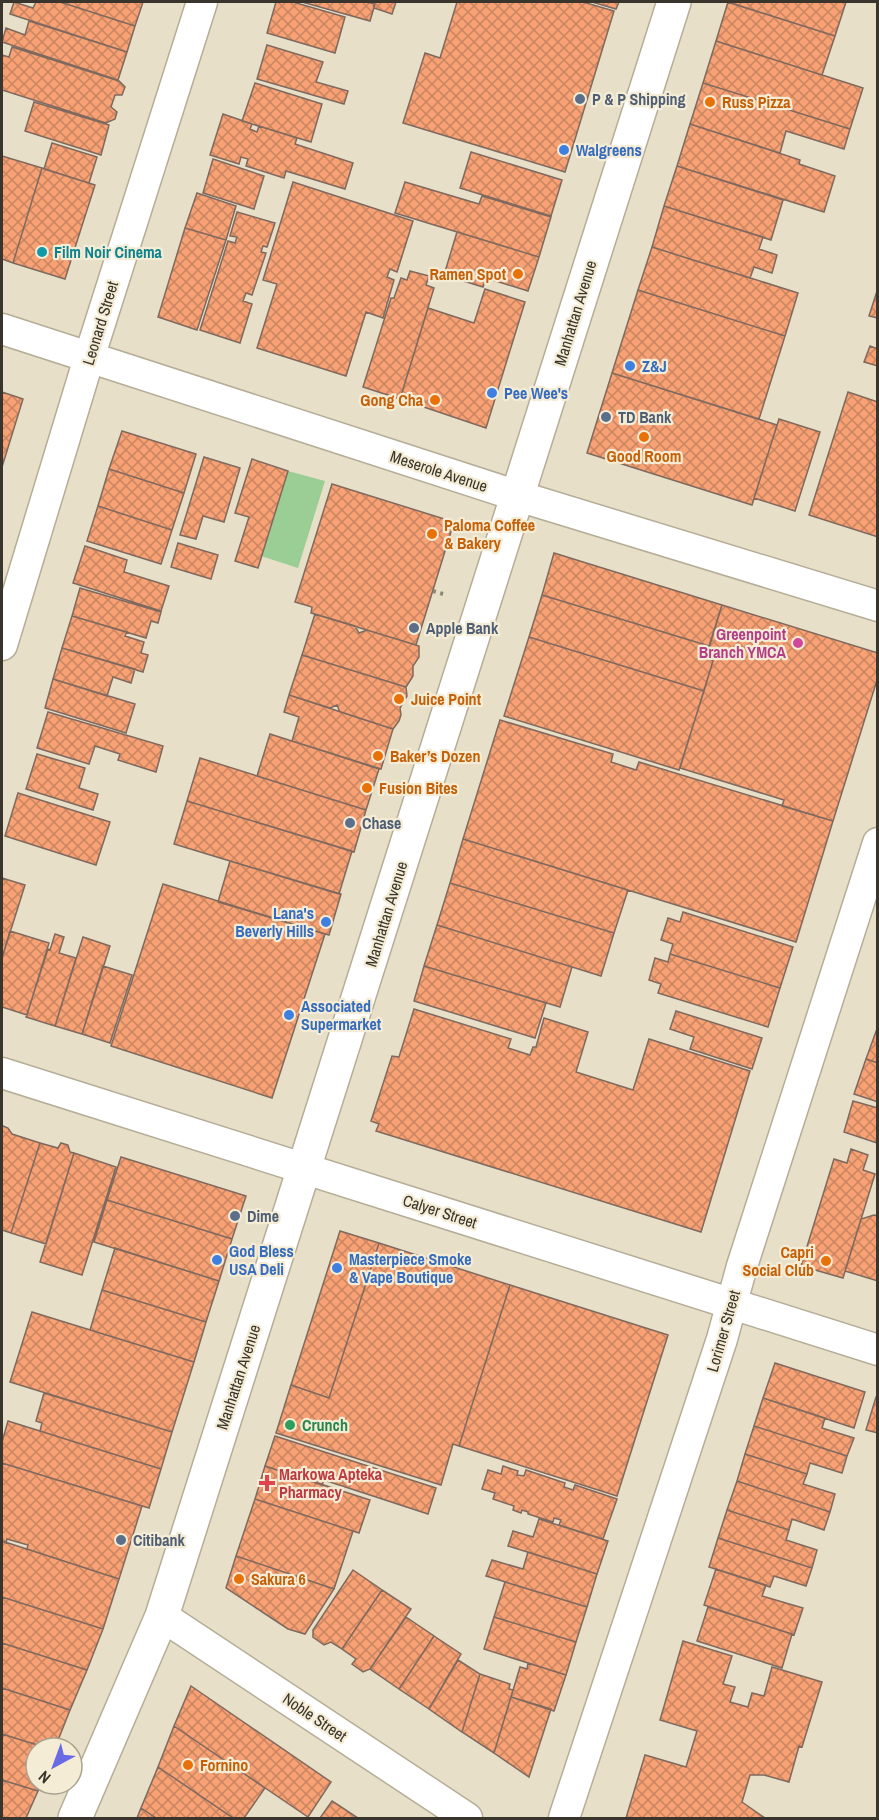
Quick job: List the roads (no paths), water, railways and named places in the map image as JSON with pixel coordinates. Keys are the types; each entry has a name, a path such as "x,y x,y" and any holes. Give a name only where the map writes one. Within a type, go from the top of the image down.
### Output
{"street":[{"name":"Leonard Street","path":"2,645 89,358 202,2"},
{"name":"Manhattan Avenue","path":"75,1818 162,1616 674,2"},
{"name":"Meserole Avenue","path":"2,329 518,496 878,606"},
{"name":"Lorimer Street","path":"564,1818 718,1350 741,1266 878,843"},
{"name":"Calyer Street","path":"2,1073 878,1350"},
{"name":"Noble Street","path":"162,1616 467,1818"}],"place":[{"name":"P & P Shipping","path":"580,99"},
{"name":"Russ Pizza","path":"710,102"},
{"name":"Walgreens","path":"564,150"},
{"name":"Film Noir Cinema","path":"42,252"},
{"name":"Ramen Spot","path":"518,274"},
{"name":"Z&J","path":"630,366"},
{"name":"Pee Wee's","path":"492,393"},
{"name":"Gong Cha","path":"435,400"},
{"name":"TD Bank","path":"606,417"},
{"name":"Good Room","path":"644,437"},
{"name":"Paloma Coffee & Bakery","path":"432,534"},
{"name":"Apple Bank","path":"414,628"},
{"name":"Greenpoint Branch YMCA","path":"798,643"},
{"name":"Juice Point","path":"399,699"},
{"name":"Baker’s Dozen","path":"378,756"},
{"name":"Fusion Bites","path":"367,788"},
{"name":"Chase","path":"350,823"},
{"name":"Lana's Beverly Hills","path":"326,922"},
{"name":"Associated Supermarket","path":"289,1015"},
{"name":"Dime","path":"235,1216"},
{"name":"God Bless USA Deli","path":"217,1260"},
{"name":"Capri Social Club","path":"826,1261"},
{"name":"Masterpiece Smoke & Vape Boutique","path":"337,1268"},
{"name":"Crunch","path":"290,1425"},
{"name":"Markowa Apteka Pharmacy","path":"267,1483"},
{"name":"Citibank","path":"121,1540"},
{"name":"Sakura 6","path":"239,1579"},
{"name":"Fornino","path":"188,1765"}]}
